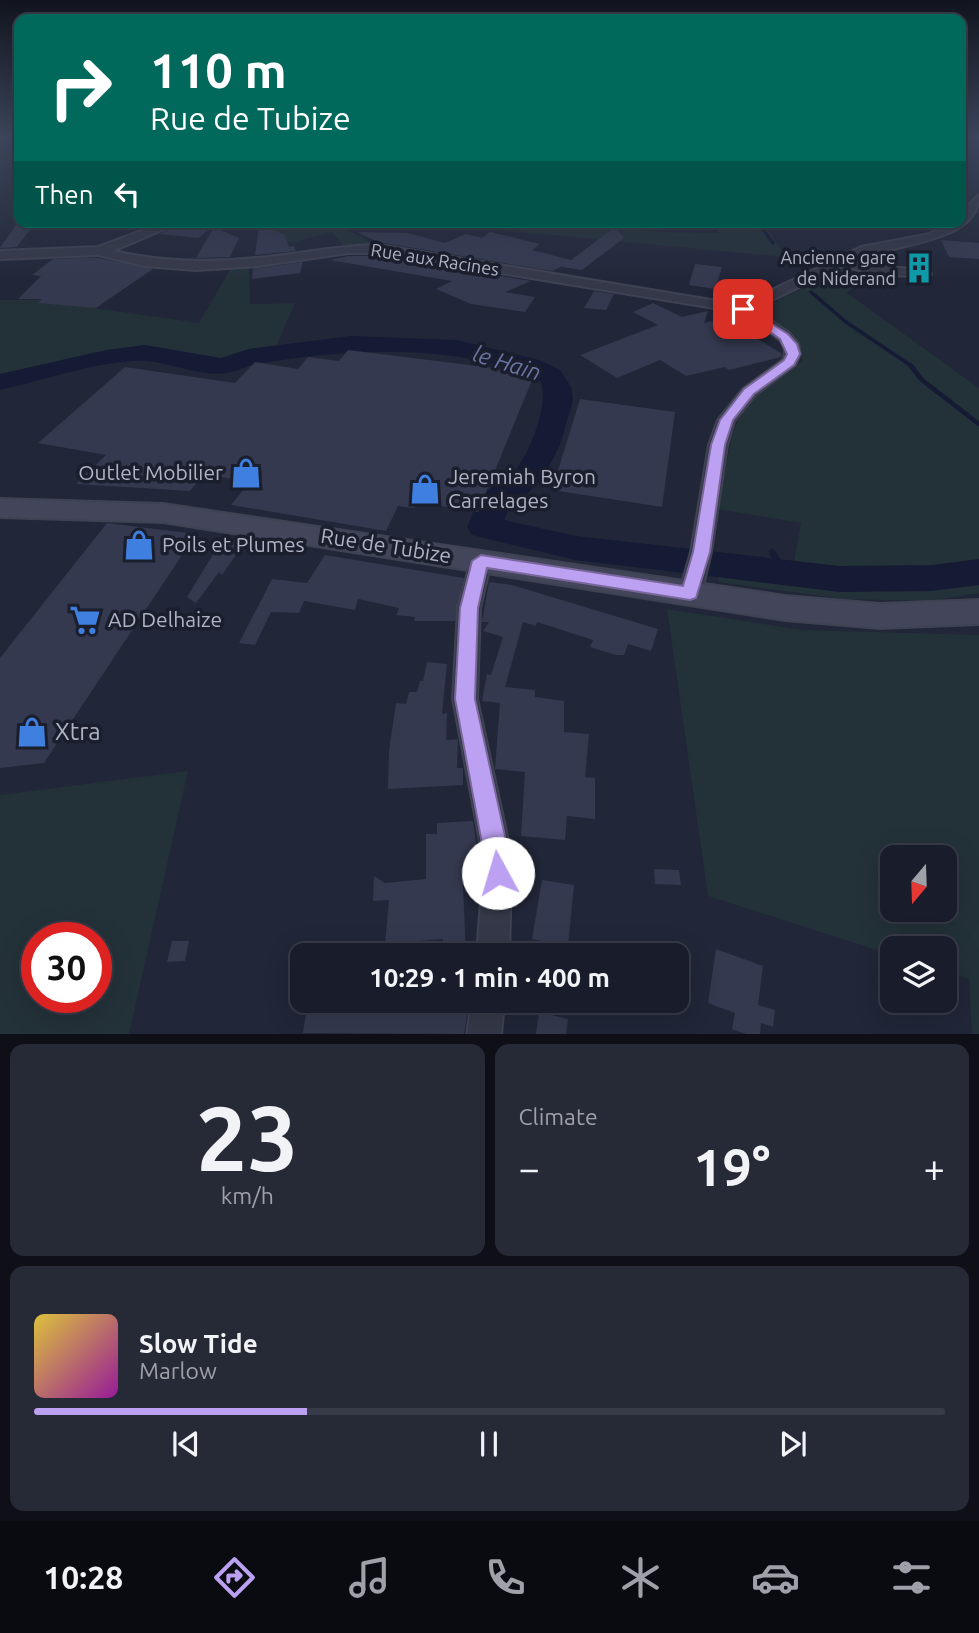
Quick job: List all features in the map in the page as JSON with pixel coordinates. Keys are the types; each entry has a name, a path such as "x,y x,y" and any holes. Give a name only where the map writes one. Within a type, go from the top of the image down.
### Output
{"main road":[{"name":"Rue de Tubize","path":"0,508 163,513 481,561 696,572 785,608 880,616 979,612"}],"street":[{"path":"966,214 979,198"},
{"path":"98,251 124,244 162,228"},
{"path":"743,309 873,247 933,237 950,228"},
{"name":"Rue aux Racines","path":"0,256 98,251 145,262 196,266 241,264 348,249 379,249 743,309"},
{"path":"843,262 875,270 925,274"},
{"path":"696,572 718,445 726,420 749,392 790,362 793,354 791,344 784,336 743,309"},
{"path":"481,561 469,608 465,699 498,873 494,943"},
{"path":"484,1034 487,1013"}],"shaded area":[{"path":"271,228 345,228 379,247 344,247 332,232 294,242 280,242"},
{"path":"476,228 621,228 718,233 718,228 767,228 786,257"},
{"path":"249,265 250,304 295,303 274,351 221,361 164,349 127,351 0,380 0,300 54,300 199,323 232,266"},
{"path":"846,267 869,274 847,293 979,388 979,593 929,601 843,599 719,582 716,567 791,579 801,523 717,509 733,432 745,405 803,361 795,337 765,317 764,307"},
{"path":"667,609 802,630 979,635 979,1034 972,1034 969,979 957,975 957,936 880,936 880,951 708,896"},
{"path":"188,771 129,1034 0,1034 0,795"}],"building":[{"path":"14,228 31,228 17,247 0,248"},
{"path":"172,228 212,228 198,238 160,234"},
{"path":"213,228 239,238 230,257 196,258"},
{"path":"259,228 284,234 289,247 294,246 296,251 255,255"},
{"path":"614,228 624,238 582,270 562,267 565,265 552,271 378,242 357,232 408,233 445,243 466,234 482,238 490,232 540,244 532,250 571,260"},
{"path":"941,240 979,243 979,259 949,257"},
{"path":"348,256 379,256 531,281 505,292 535,297 525,312 471,304 436,289 452,281 330,260"},
{"path":"98,258 153,269 96,308 38,303 42,299 18,299 41,276 32,275 53,259"},
{"path":"303,262 300,273 252,279 253,269"},
{"path":"695,264 722,267 715,289 689,285"},
{"path":"594,291 614,294 606,310 584,308"},
{"path":"653,303 682,317 708,311 704,323 731,316 751,329 745,331 782,354 781,357 729,370 725,367 686,376 660,360 617,378 580,355 658,325 633,312"},
{"path":"348,350 535,373 478,512 422,503 413,508 398,506 386,531 231,505 250,482 204,474 190,491 76,484 106,455 38,443 125,367 235,383 255,362 298,369 308,357 339,361"},
{"path":"580,399 675,412 662,507 552,490"},
{"path":"107,523 196,534 44,763 0,768 0,658"},
{"path":"223,538 245,542 222,575 219,572 196,603 187,597"},
{"path":"325,555 464,578 455,621 414,621 415,617 396,615 399,608 358,599 355,610 304,601 299,613 271,612 255,645 239,643 272,579 307,583"},
{"path":"489,582 512,585 658,629 651,651 628,644 624,655 616,655 590,647 593,640 537,622 536,626 523,622 505,687 535,690 535,697 564,701 564,732 589,734 585,777 595,778 595,819 567,816 565,840 521,836 525,772 495,769 500,703 482,701 487,674 491,675 503,637 483,631 489,622 482,622"},
{"path":"427,662 447,664 442,714 447,713 446,740 458,739 457,768 463,768 463,785 388,789 389,751 396,703 406,704 409,692 417,692 420,681 423,681"},
{"path":"473,821 479,861 462,862 465,943 443,943 443,939 385,943 389,900 373,901 374,876 385,883 426,879 426,834 437,834 437,823"},
{"path":"654,869 679,870 681,885 655,884"},
{"path":"542,880 574,885 568,943 532,939"},
{"path":"172,941 189,941 185,961 167,962"},
{"path":"716,949 763,966 758,1005 775,1010 773,1027 761,1023 760,1034 746,1034 732,1029 735,1013 708,1003"},
{"path":"306,1013 468,1013 464,1034 303,1033"},
{"path":"539,1013 568,1019 566,1034 536,1034"}],"waterway":[{"path":"761,228 769,238"},
{"path":"768,236 773,243"},
{"path":"811,292 846,322 913,367"},
{"name":"le Hain","path":"0,382 106,358 145,353 223,366 249,357 351,344 457,348 530,366 551,376 557,387 559,400 545,445 532,471 511,492 496,500 484,527 576,548 840,579 932,578 979,572"},
{"path":"910,365 922,380 979,424"},
{"path":"772,552 785,572"}],"place":[{"name":"Ancienne gare de Niderand","path":"919,268"},
{"name":"Outlet Mobilier","path":"246,473"},
{"name":"Jeremiah Byron Carrelages","path":"425,489"},
{"name":"Poils et Plumes","path":"139,545"},
{"name":"AD Delhaize","path":"85,620"},
{"name":"Xtra","path":"32,732"}],"route":[{"path":"498,873 465,699 469,608 481,561 690,594 701,552 718,445 726,420 749,392 790,362 793,354 789,340 743,309"}]}
